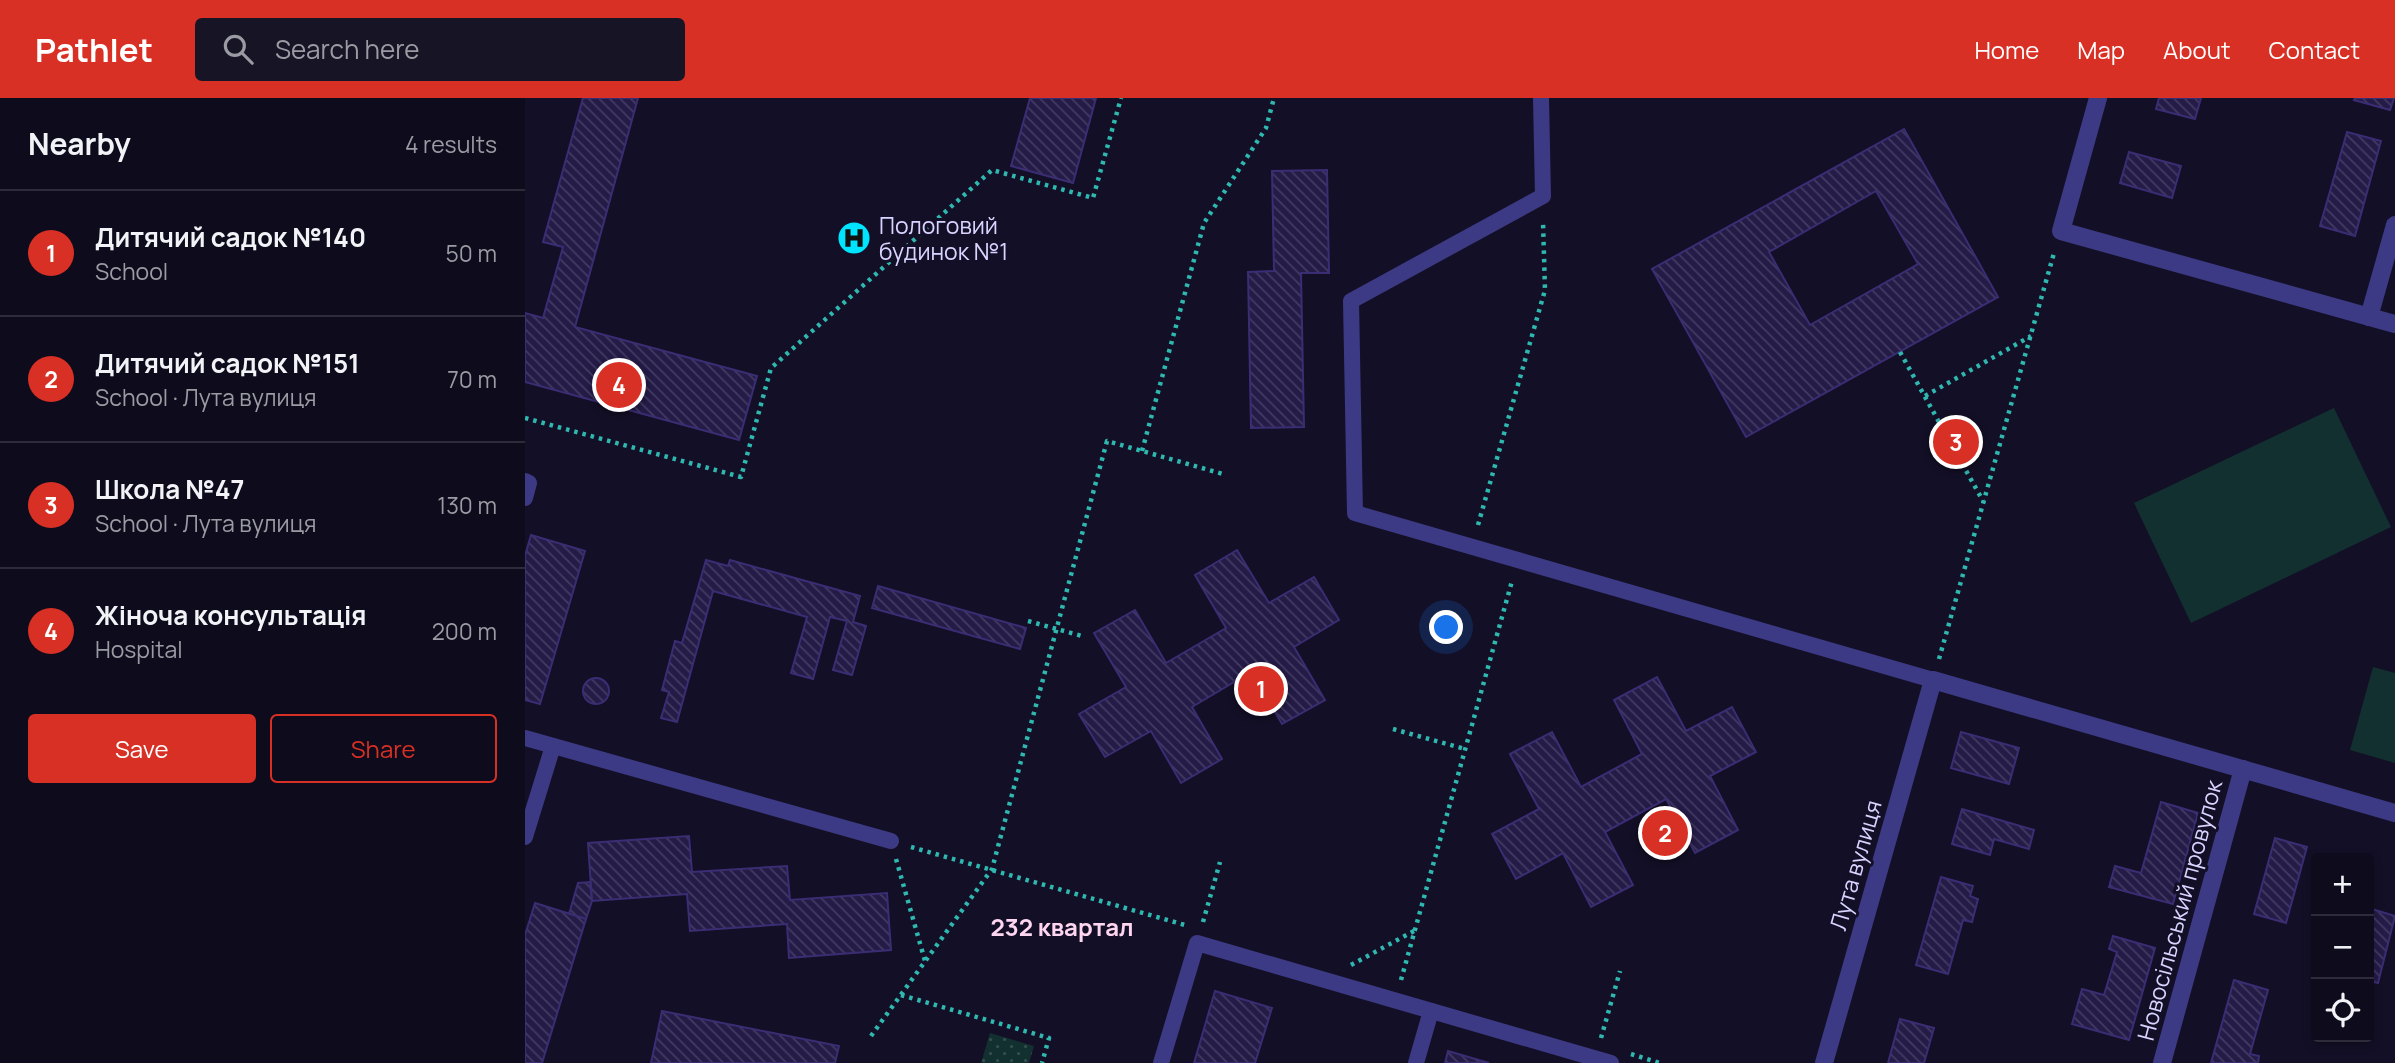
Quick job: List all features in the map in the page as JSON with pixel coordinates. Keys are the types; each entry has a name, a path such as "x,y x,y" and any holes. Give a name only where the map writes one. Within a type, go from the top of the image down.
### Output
{"street":[{"path":"2098,98 2061,231 2395,324"},
{"path":"2369,317 2395,225"},
{"path":"1933,680 2395,813"},
{"name":"Лута вулиця","path":"1824,1063 1933,680"},
{"name":"Новосільський провулок","path":"2162,1063 2243,769"}],"lane":[{"path":"1541,98 1543,196 1351,301 1355,513 1933,680"},
{"path":"525,481 529,483 525,498"},
{"path":"525,738 891,841"},
{"path":"525,837 553,746"},
{"path":"1161,1063 1197,943 1611,1063"},
{"path":"1416,1063 1431,1011"}],"path":[{"path":"525,418 741,477 771,368 992,170 1093,198 1121,98"},
{"path":"1142,451 1205,223 1266,128 1275,98"},
{"path":"1472,546 1545,290 1543,196"},
{"path":"1933,680 2061,231"},
{"path":"1925,396 2031,336"},
{"path":"1900,352 1983,502"},
{"path":"871,1036 992,869 1107,441 1223,474"},
{"path":"1395,1001 1518,560"},
{"path":"1028,621 1081,636"},
{"path":"1393,729 1465,749"},
{"path":"891,841 992,869"},
{"path":"891,841 925,961"},
{"path":"1201,930 1220,862"},
{"path":"1324,980 1415,930"},
{"path":"1598,1045 1620,971"},
{"path":"901,995 1049,1038 1041,1063"}],"green space":[{"path":"2334,408 2391,527 2191,623 2134,503"},
{"path":"2373,667 2395,673 2395,763 2350,750"},
{"path":"990,1033 1034,1046 1029,1063 981,1063"}],"building":[{"path":"583,98 638,98 575,327 757,376 739,440 525,382 525,313 543,318 563,247 543,242"},
{"path":"1030,98 1096,98 1073,183 1011,166"},
{"path":"2159,98 2201,98 2195,119 2156,109"},
{"path":"2394,98 2390,110 2354,100"},
{"path":"1904,129 1998,297 1746,437 1652,269","holes":["1876,191 1918,264 1810,325 1769,252"]},
{"path":"2347,132 2381,141 2355,236 2320,226"},
{"path":"2129,152 2181,166 2172,198 2120,183"},
{"path":"1327,170 1329,273 1301,273 1304,427 1251,428 1248,272 1274,271 1272,171"},
{"path":"531,535 585,551 540,704 525,700 525,556"},
{"path":"1237,550 1269,603 1314,577 1339,620 1294,647 1325,700 1282,724 1251,672 1192,707 1222,759 1181,783 1151,731 1105,757 1079,714 1126,687 1094,633 1135,610 1166,663 1226,628 1195,575"},
{"path":"706,560 728,566 730,560 860,596 853,622 866,626 852,675 833,670 847,621 830,617 813,679 791,673 807,617 713,591 677,722 661,718 669,692 662,690 675,641 682,643"},
{"path":"878,586 1026,628 1020,649 872,608"},
{"path":"1657,677 1686,731 1732,707 1756,752 1710,776 1738,830 1695,853 1666,799 1605,832 1633,885 1591,907 1563,853 1516,879 1492,834 1539,809 1510,754 1552,732 1581,787 1642,754 1614,700"},
{"path":"596,678 605,682 609,691 605,700 596,704 587,700 583,691 587,682"},
{"path":"1961,732 2019,748 2009,784 1951,768"},
{"path":"2161,802 2198,813 2173,904 2109,887 2115,866 2141,873"},
{"path":"1962,809 2034,830 2029,849 1994,839 1990,855 1952,844"},
{"path":"689,836 692,872 787,866 790,900 887,893 891,950 789,958 787,924 690,931 687,894 592,901 588,843"},
{"path":"2275,838 2307,847 2286,923 2254,914"},
{"path":"1941,877 1973,886 1970,896 1978,899 1972,922 1963,920 1948,974 1916,965"},
{"path":"590,882 592,901 586,919 569,914 578,883"},
{"path":"535,903 586,919 542,1063 525,1063 525,935"},
{"path":"2374,910 2395,916 2378,983 2374,982"},
{"path":"2113,936 2155,948 2129,1040 2072,1024 2082,989 2104,995 2117,952 2109,949"},
{"path":"2234,980 2268,990 2250,1054 2259,1056 2258,1063 2211,1063"},
{"path":"1215,991 1272,1008 1255,1063 1194,1063"},
{"path":"662,1011 839,1046 835,1063 651,1063"},
{"path":"1900,1019 1934,1028 1924,1063 1888,1063"},
{"path":"1448,1051 1489,1063 1445,1063"}],"place":[{"name":"Пологовий будинок №1","path":"854,238"},
{"name":"Жіноча консультація","path":"619,385"},
{"name":"Школа №47","path":"1956,442"},
{"name":"Дитячий садок №140","path":"1261,689"},
{"name":"Дитячий садок №151","path":"1665,833"}],"district":[{"name":"232 квартал","path":"1062,926"}]}
